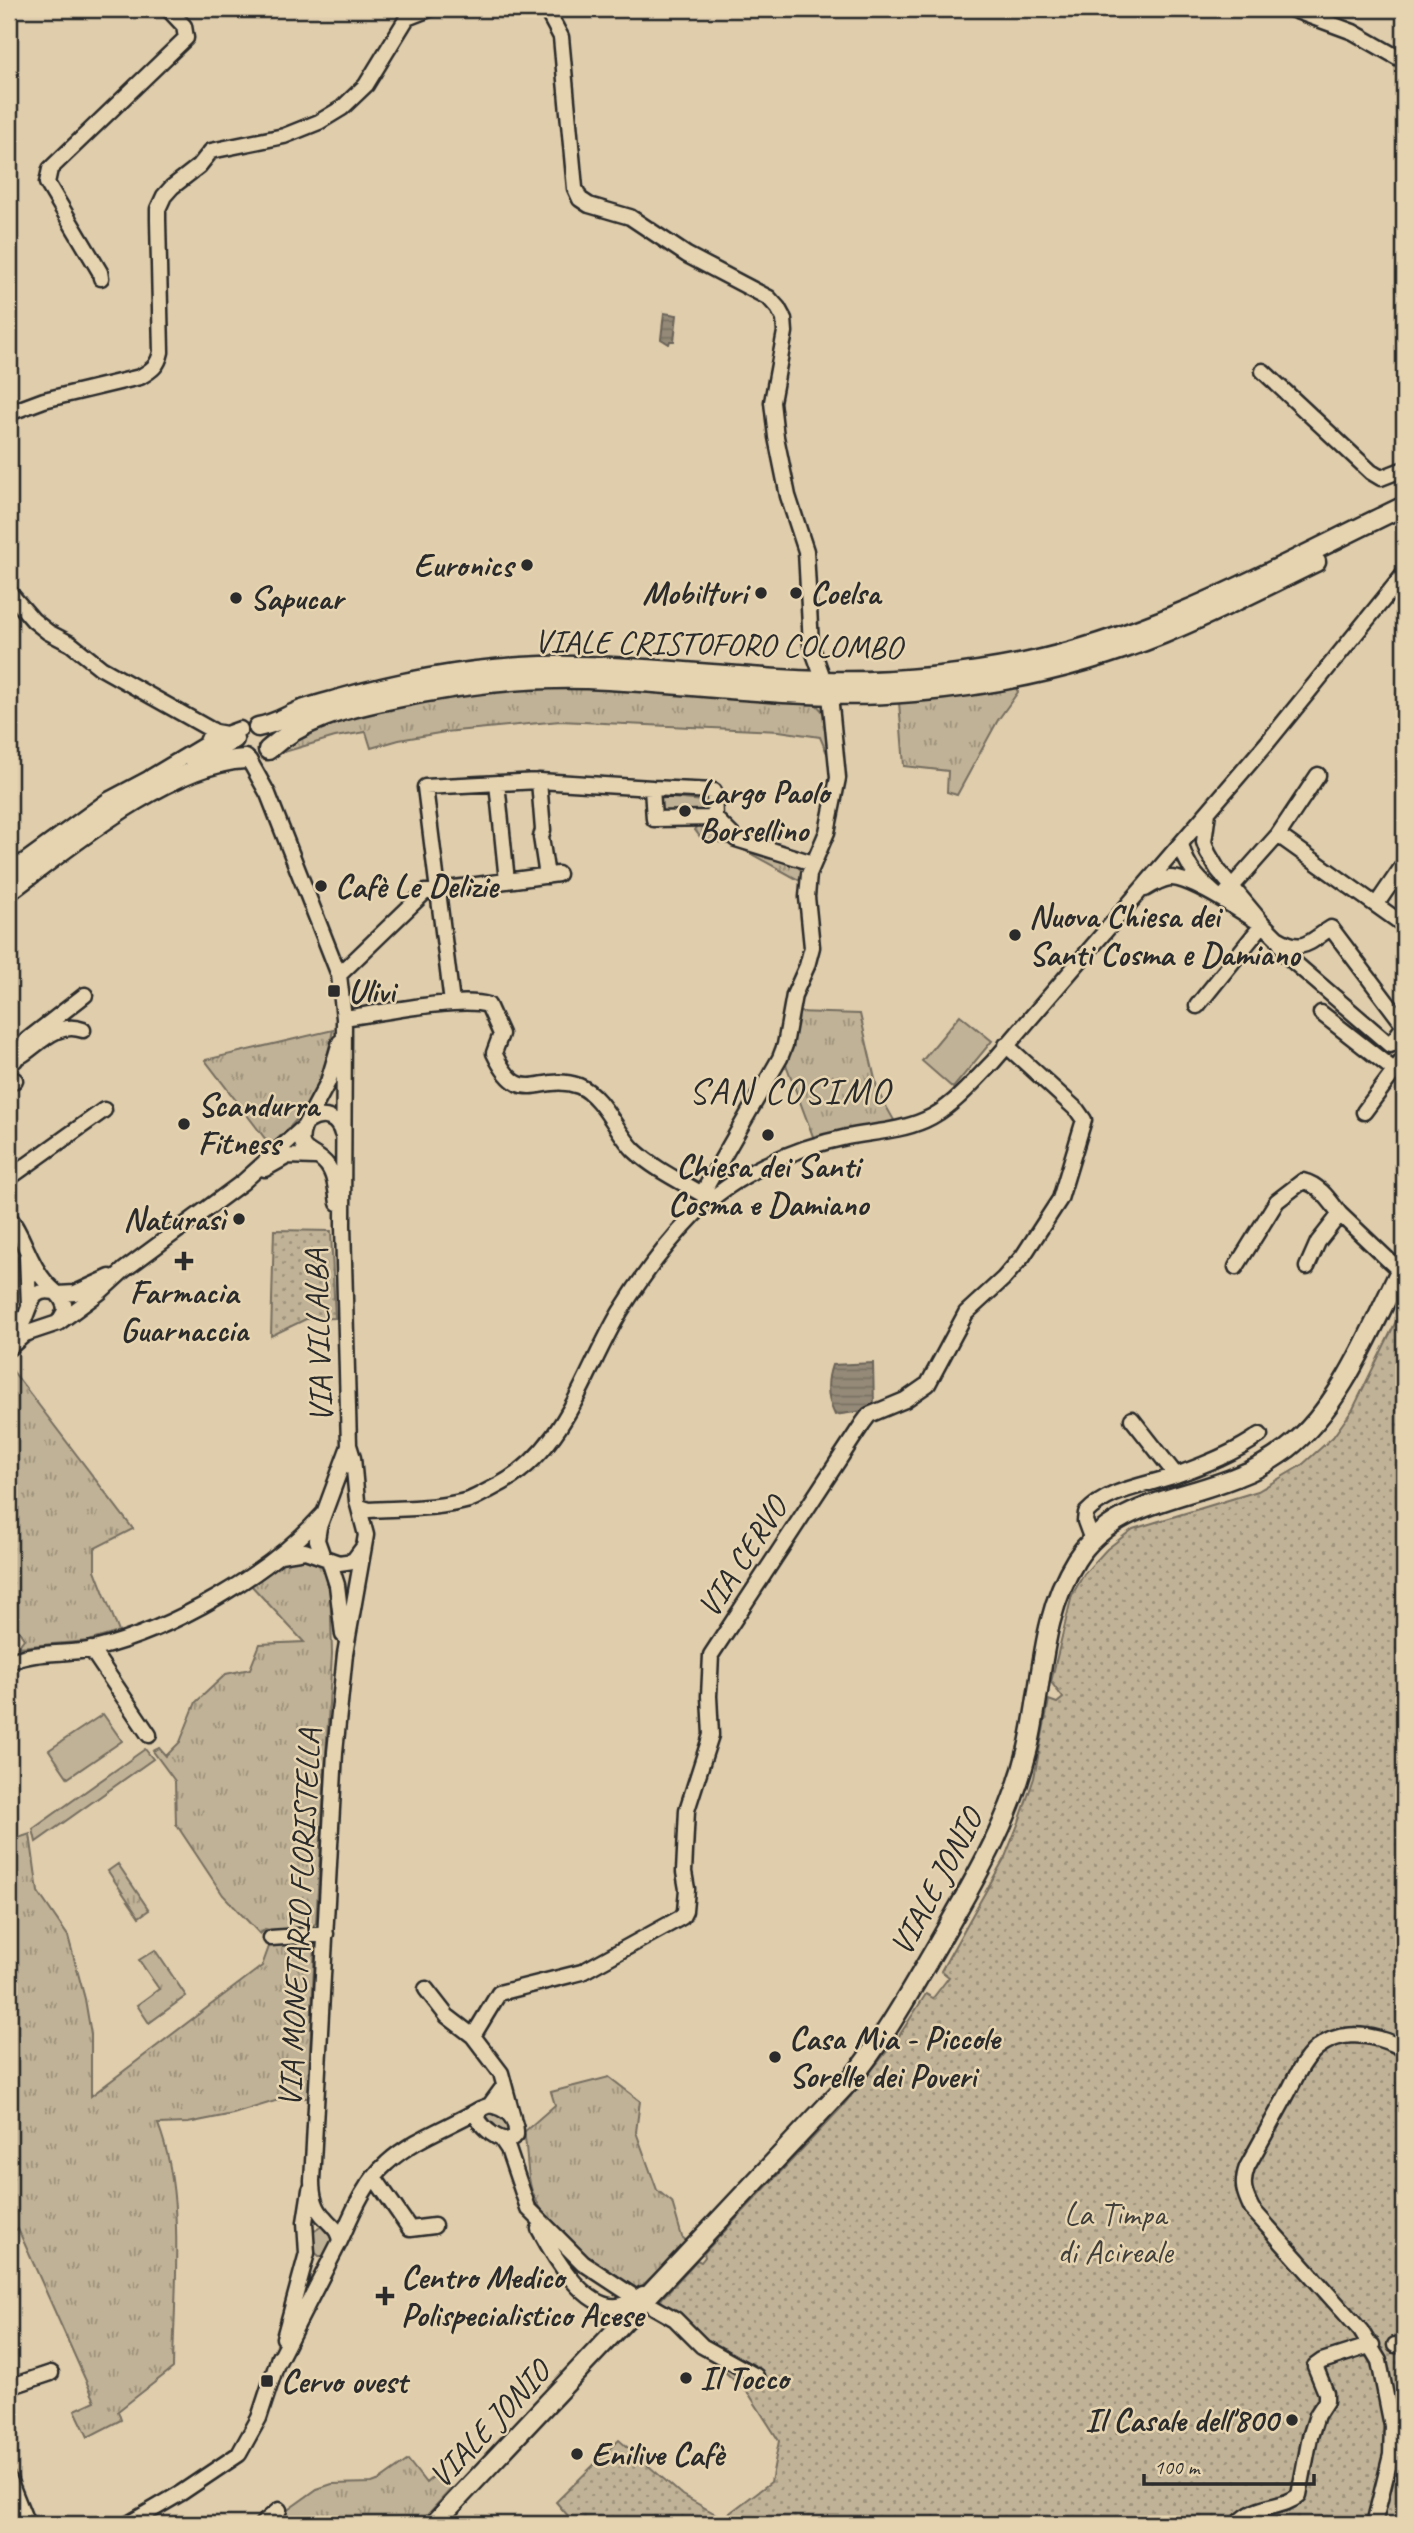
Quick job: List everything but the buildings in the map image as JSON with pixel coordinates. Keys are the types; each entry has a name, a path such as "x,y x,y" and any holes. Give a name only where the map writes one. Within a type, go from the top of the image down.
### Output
{"main road":[{"name":"VIALE CRISTOFORO COLOMBO","path":"9,875 67,831 138,785 208,754 231,733 280,722 301,710 366,692 459,673 542,666 586,667 827,688 951,675 1028,662 1118,636 1196,606 1404,506"},
{"name":"VIALE CRISTOFORO COLOMBO","path":"9,891 78,839 151,792 217,763 257,756 283,736 340,711 409,695 503,681 587,679 912,693 984,684 1078,663 1164,634 1404,519"},
{"path":"231,733 267,736 257,756 235,750 231,733"},
{"name":"VIALE JONIO","path":"434,2524 665,2280 849,2082 874,2051 986,1861 1016,1790 1028,1748 1048,1627 1055,1601 1077,1558 1092,1540 1131,1512 1241,1475 1286,1450 1306,1433 1325,1412 1343,1383 1402,1267"}],"street":[{"path":"101,278 47,183 47,175 50,169 186,38 184,26 168,9"},
{"path":"9,413 44,400 140,377 152,370 159,363 161,352 158,209 164,196 199,166 211,151 284,136 319,122 342,108 366,85 407,18 430,9"},
{"path":"9,1662 22,1656 92,1649 140,1635 193,1611 274,1557 333,1499 345,1496 369,1510 446,1505 471,1499 502,1484 526,1468 540,1454 569,1414 620,1312 645,1274 705,1198 742,1122 785,1045 794,995 812,947 807,897 813,863 827,832 838,778 827,688 811,645 806,551 788,496 776,437 772,402 785,332 784,319 769,298 687,256 630,217 589,205 580,199 575,188 561,37 546,9"},
{"path":"1291,9 1353,32 1404,61"},
{"path":"1263,371 1381,478 1404,469"},
{"path":"705,1198 791,1153 835,1140 905,1127 946,1107 1006,1045 1208,812 1404,574"},
{"path":"9,592 33,620 48,632 71,644 101,668 231,733"},
{"path":"243,1182 288,1156 318,1157 335,1153 342,1139 345,1118 344,1024 339,975 268,794 257,756"},
{"path":"1221,899 1278,835 1318,775"},
{"path":"452,1003 425,787 539,781 714,791 715,818 736,839 813,863"},
{"path":"339,975 425,891 552,875 541,837 544,830 539,781"},
{"path":"497,783 508,881"},
{"path":"648,788 654,819 715,818"},
{"path":"1208,812 1204,842 1218,870"},
{"path":"1278,835 1404,925"},
{"path":"1181,843 1198,852 1218,870 1277,938 1288,957 1390,1045 1404,1026 1331,928 1301,947 1291,946 1277,938"},
{"path":"1181,843 1188,865 1198,879 1221,899"},
{"path":"1376,905 1404,864"},
{"path":"1137,893 1167,878 1178,878 1263,924"},
{"path":"1197,1006 1263,924"},
{"path":"12,1063 27,1040 85,995"},
{"path":"344,1024 452,1003 477,1001 488,1005 501,1034 494,1054 502,1071 513,1082 523,1086 579,1086 605,1110 634,1150 705,1198"},
{"path":"1321,1013 1395,1071"},
{"path":"343,1224 332,1173 318,1157 304,1147 301,1135 328,1083 344,1024"},
{"path":"12,1063 58,1029 73,1026 83,1030"},
{"name":"VIA CERVO","path":"473,2036 499,1993 582,1972 682,1917 687,1889 684,1872 687,1810 711,1735 711,1655 869,1415 905,1400 928,1384 966,1313 1003,1279 1023,1256 1060,1199 1084,1120 1077,1110 1006,1045"},
{"path":"1364,1112 1404,1058"},
{"path":"9,1178 103,1110"},
{"path":"9,1346 24,1334 51,1325 100,1292 124,1270 243,1182 316,1117 328,1117 338,1124 342,1139 345,1183 343,1224"},
{"path":"1236,1267 1278,1201 1303,1181 1319,1188 1340,1214 1402,1267"},
{"path":"1307,1267 1318,1242 1340,1214"},
{"path":"9,1216 26,1248 38,1272 65,1306 64,1316 51,1325 34,1322 29,1306 26,1248"},
{"name":"VIA VILLALBA","path":"343,1224 349,1445"},
{"path":"9,1346 36,1293 45,1290 75,1293 124,1270"},
{"path":"1132,1419 1175,1475"},
{"path":"1092,1540 1085,1521 1086,1513 1114,1493 1210,1462 1259,1435"},
{"path":"345,1654 365,1540 349,1445"},
{"path":"345,1654 337,1585 317,1540 325,1509 349,1445"},
{"path":"274,1557 306,1551 340,1563 353,1561 376,1521 404,1508"},
{"path":"92,1649 149,1735"},
{"name":"VIA MONETARIO FLORISTELLA","path":"306,2237 307,2197 312,2186 335,1752 345,1654"},
{"path":"271,1938 326,1934"},
{"path":"426,1989 447,2016 473,2036 501,2073 517,2125 509,2137 515,2170 528,2208 556,2258 585,2293 598,2303 616,2306 628,2304 665,2280"},
{"path":"1374,2524 1391,2455 1392,2426 1384,2377 1372,2346 1252,2209 1244,2195 1242,2182 1247,2167 1304,2062 1323,2044 1339,2036 1354,2034 1387,2040 1404,2049"},
{"path":"482,2126 478,2119 504,2086"},
{"path":"277,2364 374,2177 402,2151 485,2107 499,2107 513,2118"},
{"path":"452,2125 470,2123 509,2137"},
{"path":"374,2177 410,2229 434,2226"},
{"path":"312,2186 318,2209 335,2227 340,2241"},
{"path":"528,2208 583,2263 633,2296"},
{"path":"128,2524 239,2454 259,2418 277,2364 307,2253 306,2237 311,2226 353,2213"},
{"path":"307,2253 316,2262 331,2260"},
{"path":"654,2307 675,2319 702,2346 756,2376"},
{"path":"1238,2524 1262,2507 1299,2495 1310,2437 1326,2393 1315,2366 1322,2361 1372,2346"},
{"path":"9,2387 51,2373"},
{"path":"9,2479 27,2524"},
{"path":"262,2524 279,2510"}],"green space":[{"path":"587,685 812,702 819,707 827,722 833,767 820,737 779,731 560,721 445,732 371,748 366,732 335,737 274,755 281,745 342,717 461,692"},
{"path":"1015,686 1018,692 998,720 957,795 947,792 948,771 904,766 899,702"},
{"path":"660,797 704,801 705,808 703,812 663,814 658,807"},
{"path":"698,826 716,826 766,855 766,858 771,859 772,856 794,864 802,871 804,883 737,846 701,838 695,830"},
{"path":"795,1012 860,1014 878,1092 895,1122 814,1139 784,1059"},
{"path":"960,1015 992,1041 953,1088 922,1061"},
{"path":"333,1030 325,1066 313,1095 296,1120 270,1145 205,1060"},
{"path":"274,1230 331,1231 335,1318 306,1319 271,1336"},
{"name":"La Timpa di Acireale","path":"1404,1305 1404,2524 575,2524 556,2502 619,2440 682,2495 723,2518 771,2482 779,2441 749,2394 654,2307 697,2260 701,2262 705,2257 704,2253 841,2108 897,2039 926,1994 933,1998 949,1977 941,1971 1005,1857 1019,1822 1034,1778 1049,1700 1057,1703 1063,1698 1051,1682 1072,1595 1084,1574 1107,1549 1133,1529 1258,1491 1302,1465 1333,1437 1353,1409"},
{"path":"9,1366 133,1529 95,1548 95,1570 119,1632 88,1641 18,1647 24,1639 9,1615"},
{"path":"298,1556 322,1563 330,1578 332,1654 316,1923 306,1930 284,1932 265,1929 260,1934 223,1895 176,1824 175,1781 153,1751 159,1748 166,1756 180,1742 196,1702 226,1674 250,1669 260,1644 304,1642 250,1584 280,1561"},
{"path":"103,1714 122,1741 68,1778 49,1750"},
{"path":"145,1749 153,1759 36,1842 33,1829"},
{"path":"30,1834 38,1892 68,1936 85,1999 91,2034 91,2096 262,1966 270,1944 308,1939 315,1943 308,2098 285,2098 233,2114 188,2123 158,2124 167,2152 175,2212 173,2368 118,2411 121,2420 88,2437 75,2410 95,2401 18,2229 9,2232 9,1841"},
{"path":"118,1864 149,1910 139,1917 108,1871"},
{"path":"155,1950 186,1996 149,2023 137,2005 159,1989 139,1960"},
{"path":"609,2077 640,2101 636,2132 657,2190 672,2202 682,2237 688,2242 642,2286 631,2290 619,2284 622,2280 617,2275 611,2280 589,2261 566,2240 546,2216 530,2184 524,2132 555,2105 551,2092"},
{"path":"489,2111 504,2117 511,2131 505,2134 487,2121 485,2114"},
{"path":"323,2225 335,2240 324,2256 319,2256 312,2250 312,2233"},
{"path":"408,2460 426,2483 435,2475 451,2489 419,2524 268,2524 317,2489 332,2484 372,2483"}],"shaded area":[{"path":"664,313 677,315 674,341 669,344 661,339"},
{"path":"873,1363 874,1404 870,1410 835,1415 828,1390 832,1365"}],"place":[{"name":"Euronics","path":"527,565"},
{"name":"Mobilturi","path":"761,593"},
{"name":"Coelsa","path":"796,593"},
{"name":"Sapucar","path":"236,598"},
{"name":"Largo Paolo Borsellino","path":"685,811"},
{"name":"Cafè Le Delizie","path":"321,886"},
{"name":"Nuova Chiesa dei Santi Cosma e Damiano","path":"1015,935"},
{"name":"Ulivi","path":"334,991"},
{"name":"Scandurra Fitness","path":"184,1124"},
{"name":"Chiesa dei Santi Cosma e Damiano","path":"768,1135"},
{"name":"Naturasì","path":"239,1219"},
{"name":"Farmacia Guarnaccia","path":"184,1261"},
{"name":"Casa Mia - Piccole Sorelle dei Poveri","path":"775,2057"},
{"name":"Centro Medico Polispecialistico Acese","path":"385,2296"},
{"name":"Il Tocco","path":"686,2378"},
{"name":"Cervo ovest","path":"267,2381"},
{"name":"Il Casale dell'800","path":"1292,2420"},
{"name":"Enilive Cafè","path":"577,2454"}],"district":[{"name":"SAN COSIMO","path":"790,1090"}]}
